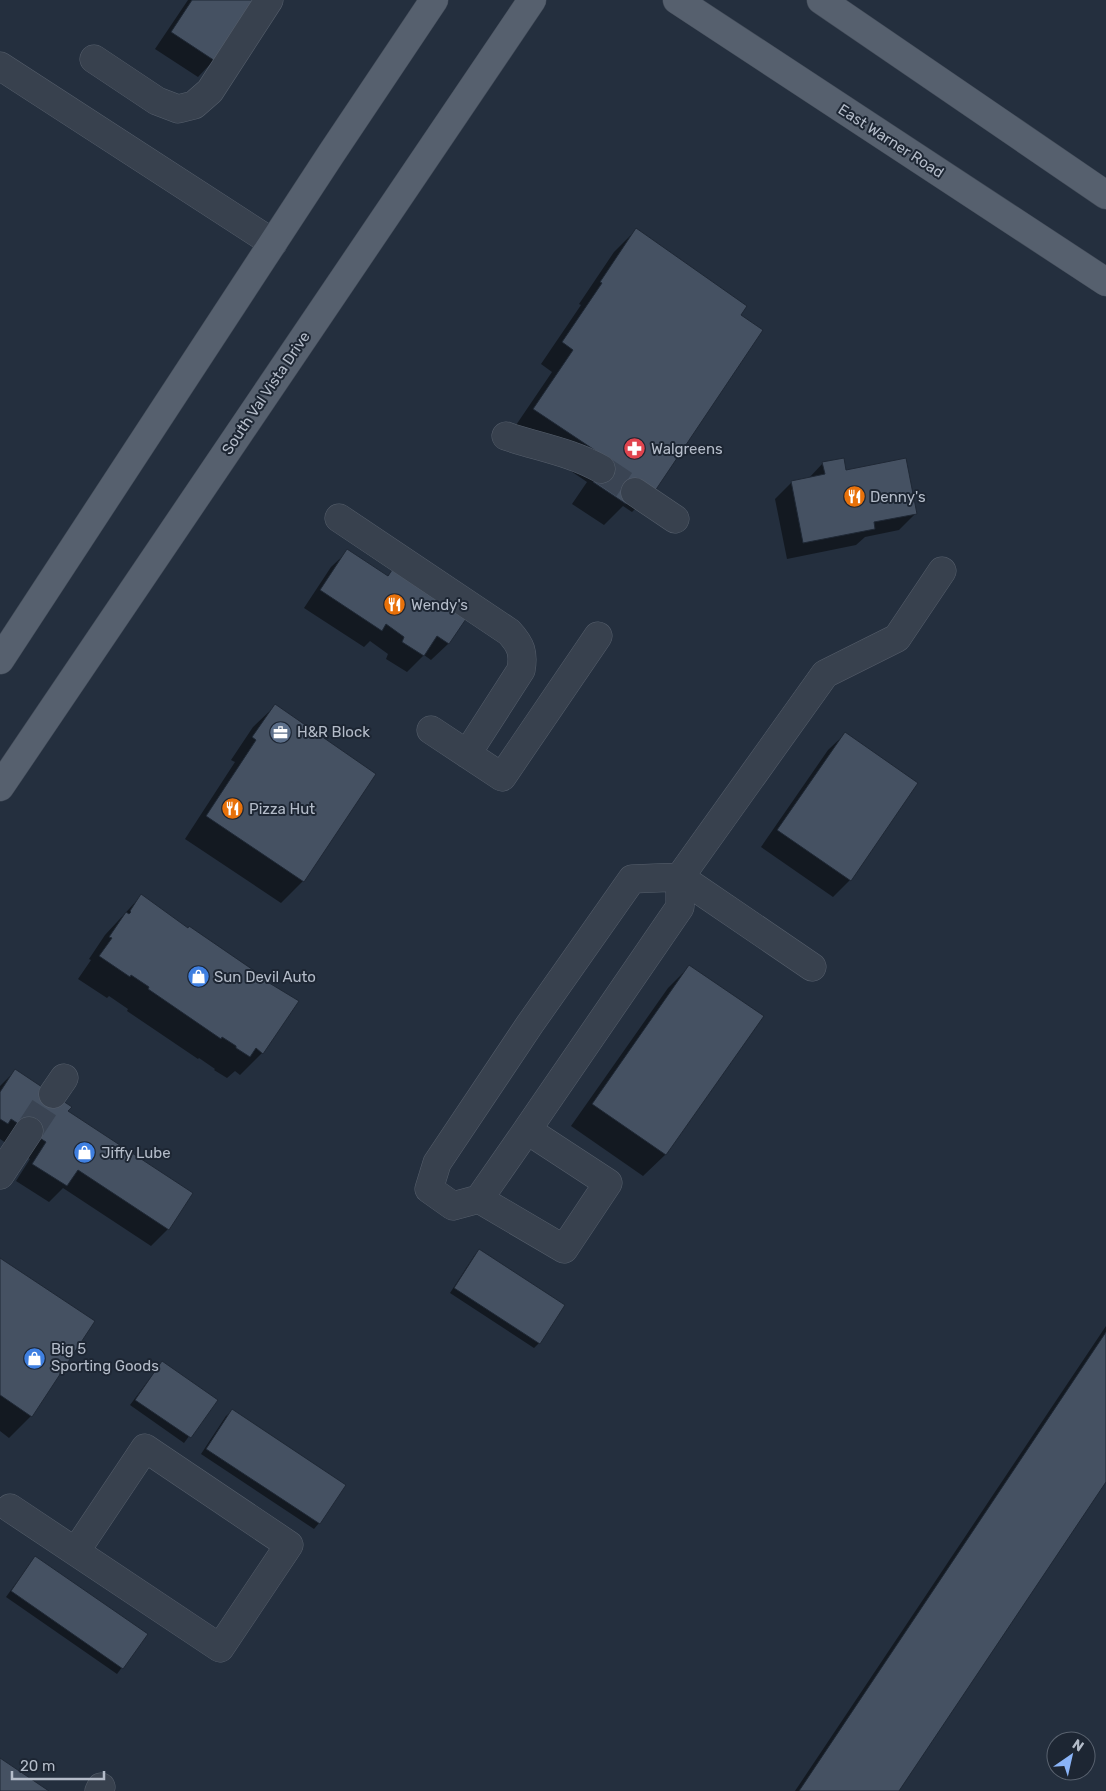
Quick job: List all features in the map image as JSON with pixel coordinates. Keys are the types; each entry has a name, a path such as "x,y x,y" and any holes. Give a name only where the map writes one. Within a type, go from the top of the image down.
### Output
{"main road":[{"path":"0,660 434,0"},
{"name":"South Val Vista Drive","path":"1,783 532,0"},
{"name":"East Warner Road","path":"677,0 1106,282"},
{"path":"821,0 1106,195"}],"lane":[{"path":"94,59 157,101 178,109 194,105 210,91 269,0"},
{"path":"0,66 274,243"},
{"path":"506,436 535,446 566,453 601,469"},
{"path":"635,492 675,520"},
{"path":"339,518 509,632 516,639 524,656 521,670 468,754"},
{"path":"812,967 680,877 632,879 530,1024 437,1164 429,1189 453,1206 479,1199 680,906 680,877 825,674 897,638 942,571"},
{"path":"431,730 502,777 598,636"},
{"path":"479,1199 564,1249 608,1183 527,1130"},
{"path":"0,1175 29,1131"},
{"path":"10,1508 220,1648 289,1545 144,1448 76,1551"}],"building":[{"path":"192,0 256,0 215,61 171,32"},
{"name":"Walgreens","path":"636,228 747,306 741,315 763,330 655,491 641,482 626,504 593,482 608,459 533,409 573,350 562,342"},
{"name":"Denny's","path":"844,458 846,470 906,458 917,514 874,522 875,529 803,543 791,481 825,474 822,462"},
{"path":"347,549 388,576 392,570 466,619 449,644 437,636 424,656 402,642 404,637 386,624 382,631 320,590"},
{"path":"275,704 376,774 304,882 206,816 256,740 252,737"},
{"path":"845,732 918,783 851,881 777,830"},
{"name":"Sun Devil Auto","path":"141,894 188,928 189,926 262,976 261,978 299,1001 263,1054 256,1048 250,1057 148,989 149,987 131,975 130,977 99,956 112,938 109,937 126,912 129,914 131,912"},
{"path":"689,965 764,1016 666,1155 592,1104"},
{"name":"Jiffy Lube","path":"15,1069 72,1107 68,1111 193,1193 169,1230 78,1170 67,1186 32,1164 46,1142 11,1119 8,1124 0,1119 0,1092"},
{"path":"479,1249 565,1305 540,1344 454,1288"},
{"name":"Big 5 Sporting Goods","path":"0,1258 95,1321 32,1417 0,1395"},
{"path":"1106,1332 1106,1482 899,1791 799,1791"},
{"path":"162,1361 218,1400 191,1438 135,1400"},
{"path":"232,1409 346,1485 320,1524 206,1449"},
{"path":"35,1556 148,1634 123,1669 11,1591"},
{"path":"0,1758 49,1791 0,1791"}],"tunnel":[{"path":"601,469 635,492"},
{"path":"29,1131 53,1094"}],"place":[{"name":"Walgreens","path":"635,449"},
{"name":"Denny's","path":"854,497"},
{"name":"Wendy's","path":"395,605"},
{"name":"H&R Block","path":"281,732"},
{"name":"Pizza Hut","path":"233,809"},
{"name":"Sun Devil Auto","path":"198,977"},
{"name":"Jiffy Lube","path":"85,1153"},
{"name":"Big 5 Sporting Goods","path":"35,1358"}]}
